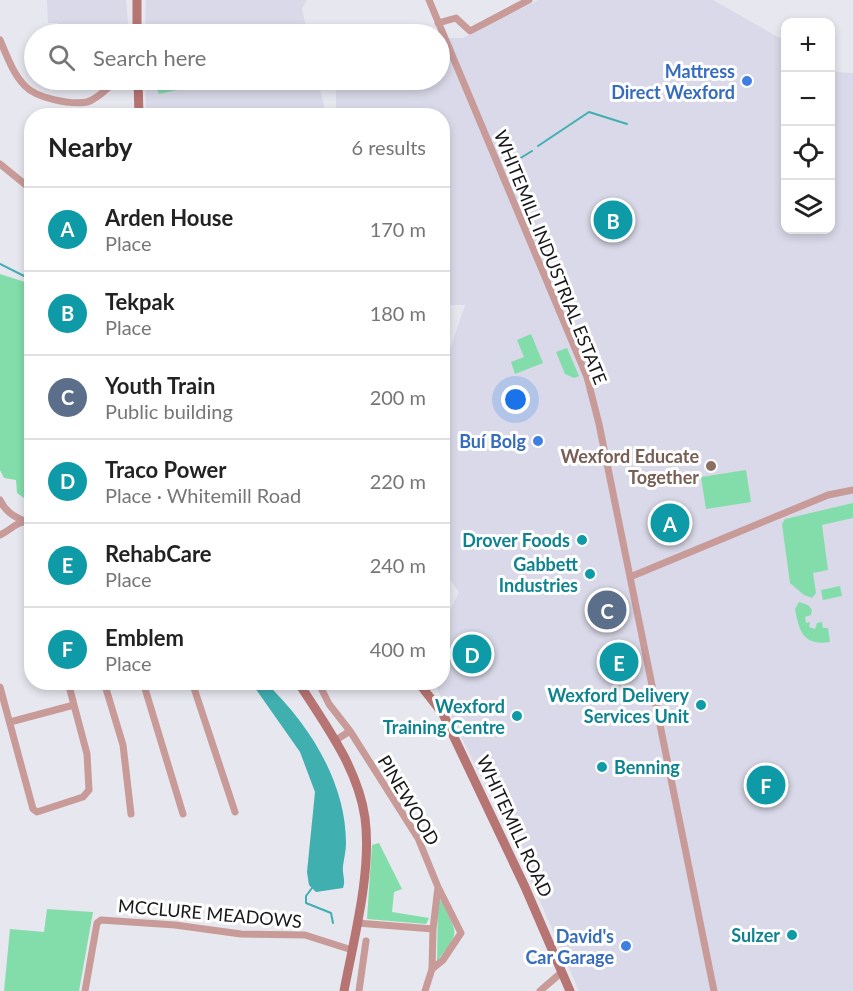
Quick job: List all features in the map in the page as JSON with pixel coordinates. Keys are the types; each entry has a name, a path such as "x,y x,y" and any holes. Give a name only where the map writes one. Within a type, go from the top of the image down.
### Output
{"main road":[{"path":"137,0 137,24"},
{"path":"138,90 139,108"},
{"path":"303,690 336,740 348,765 365,818 366,847 363,882 344,991"},
{"name":"WHITEMILL ROAD","path":"424,690 443,714 525,886 570,991"}],"street":[{"name":"WHITEMILL INDUSTRIAL ESTATE","path":"429,0 438,23"},
{"path":"438,23 456,18 470,31 529,0"},
{"path":"0,40 16,75 24,83"},
{"name":"WHITEMILL INDUSTRIAL ESTATE","path":"450,52 586,377 599,424 714,991"},
{"path":"30,90 56,100 86,102 105,90"},
{"path":"0,164 24,184"},
{"path":"630,578 828,495 853,490"},
{"path":"1,505 9,514 24,520"},
{"path":"9,514 10,526"},
{"path":"0,535 10,526 24,522"},
{"path":"0,687 33,809 37,812 83,797 89,790 87,754 70,690"},
{"path":"106,690 123,745 131,814"},
{"path":"145,690 183,814"},
{"path":"195,690 235,812"},
{"name":"PINEWOOD","path":"322,690 418,838 438,887 462,933 443,960 432,969"},
{"path":"10,722 74,705"},
{"path":"336,740 350,731"},
{"name":"PINEWOOD","path":"425,991 432,969 433,929 438,887"},
{"name":"MCCLURE MEADOWS","path":"85,991 97,923 101,920 175,925 241,934 305,935 352,950"},
{"path":"357,923 433,929"},
{"path":"359,991 366,941"},
{"path":"540,991 562,972"}],"shaded area":[{"path":"47,0 126,0 128,24 48,23"},
{"path":"146,0 307,0 302,9 306,24 145,24"},
{"path":"538,0 713,0 781,39 781,234 835,234 835,72 853,73 853,991 579,991 515,844 438,690 450,690 450,610 459,592 450,580 450,349 465,305 450,305 450,108 336,108 336,90 450,90 450,38 463,38"},
{"path":"146,90 320,90 324,108 146,108"}],"green space":[{"path":"158,90 177,90 159,94"},
{"path":"0,274 24,282 24,498 17,493 16,480 4,478 0,470"},
{"path":"531,334 543,363 515,374 511,362 524,357 517,340"},
{"path":"567,348 579,376 574,378 565,374 556,352"},
{"path":"746,470 751,502 706,509 701,477"},
{"path":"853,503 853,518 822,525 828,570 813,573 816,593 812,598 804,595 790,583 782,524 785,519"},
{"path":"840,586 842,596 823,600 821,590"},
{"path":"799,602 808,605 812,610 811,615 805,617 806,623 810,622 809,627 815,629 817,623 822,622 823,628 828,628 830,642 814,642 804,635 798,624 795,609"},
{"path":"379,843 402,889 394,892 392,912 429,918 426,924 367,919 372,845"},
{"path":"441,900 454,932 450,943 437,961 438,902"},
{"path":"47,909 93,912 79,991 4,991 10,929 44,932"}],"water":[{"path":"257,690 273,690 282,699 310,736 332,776 340,798 344,820 346,843 343,888 316,892 309,885 307,872 315,792 300,752"}],"waterway":[{"path":"538,146 589,112 627,124"},
{"path":"514,162 532,151"},
{"path":"0,264 24,276"},
{"path":"312,888 306,896 306,903 331,913 333,923"}],"place":[{"name":"Mattress Direct Wexford","path":"747,81"},
{"name":"Tekpak","path":"613,220"},
{"name":"Buí Bolg","path":"538,441"},
{"name":"Wexford Educate Together","path":"711,466"},
{"name":"Arden House","path":"670,523"},
{"name":"Drover Foods","path":"582,540"},
{"name":"Gabbett Industries","path":"590,574"},
{"name":"Youth Train","path":"607,610"},
{"name":"Traco Power","path":"472,654"},
{"name":"RehabCare","path":"619,662"},
{"name":"Wexford Delivery Services Unit","path":"701,705"},
{"name":"Wexford Training Centre","path":"517,716"},
{"name":"Benning","path":"602,767"},
{"name":"Emblem","path":"766,785"},
{"name":"Sulzer","path":"792,935"},
{"name":"David's Car Garage","path":"626,946"}]}
